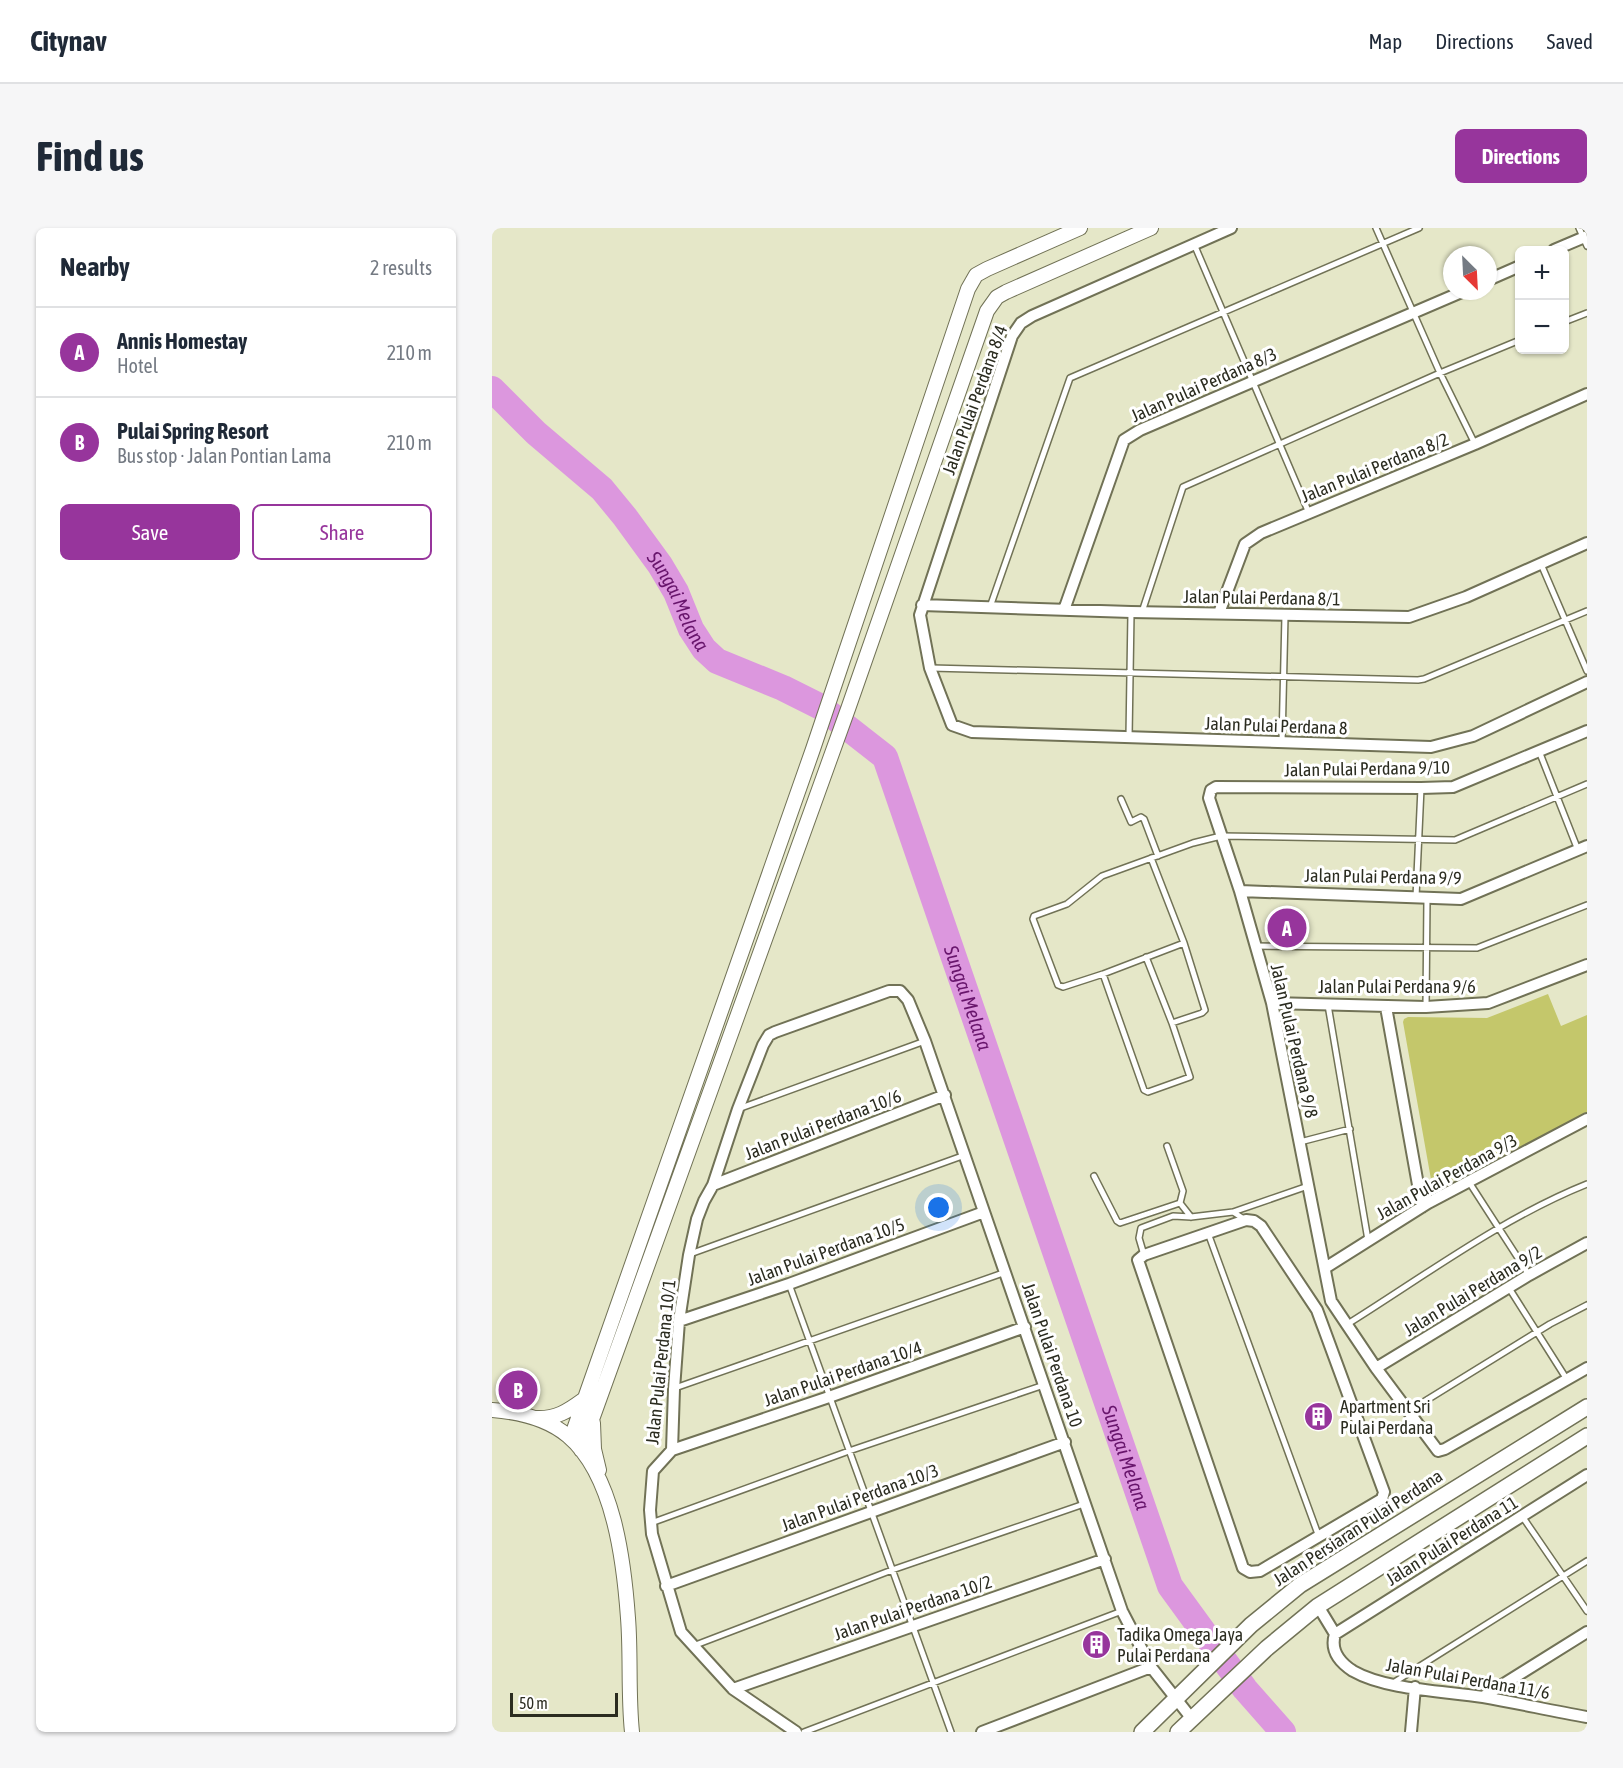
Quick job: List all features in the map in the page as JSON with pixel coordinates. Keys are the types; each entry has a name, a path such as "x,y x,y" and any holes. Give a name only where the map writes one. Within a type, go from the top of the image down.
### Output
{"main road":[{"name":"Jalan Persiaran Pulai Perdana","path":"1143,1732 1251,1625 1300,1585 1587,1407"},
{"path":"1178,1732 1267,1648 1318,1606 1587,1436"}],"street":[{"path":"571,1438 813,749 972,281 976,275 987,269 1080,228"},
{"path":"581,1450 848,709 983,322 997,297 1151,228"},
{"name":"Jalan Pulai Perdana 8/4","path":"922,605 1012,336 1021,323 1032,316 1231,228"},
{"path":"1563,246 1584,237"},
{"path":"1497,276 1515,268"},
{"name":"Jalan Pulai Perdana 8/3","path":"1064,610 1124,440 1140,430 1444,300"},
{"name":"Jalan Pulai Perdana 8/2","path":"1219,613 1245,544 1261,532 1475,444 1587,394"},
{"name":"Jalan Pulai Perdana 8/1","path":"922,605 1285,616 1409,616 1466,597 1587,543"},
{"path":"922,605 920,615 930,668"},
{"name":"Jalan Pulai Perdana 8","path":"930,668 952,725 972,732 1431,747 1446,745 1473,736 1587,682"},
{"name":"Jalan Pulai Perdana 9/10","path":"1210,790 1216,787 1453,787 1587,731"},
{"name":"Jalan Pulai Perdana 9/8","path":"1210,790 1209,798 1240,891 1272,1003 1331,1301"},
{"name":"Jalan Pulai Perdana 9/9","path":"1240,891 1461,899 1582,848"},
{"name":"Jalan Pulai Perdana 9/6","path":"1272,1003 1386,1007 1488,1003 1587,965"},
{"name":"Jalan Pulai Perdana 10","path":"761,1051 769,1035 889,991 900,991 908,1000 926,1041 984,1212 1007,1271 1122,1611 1150,1667 1192,1719"},
{"path":"1386,1007 1422,1207"},
{"name":"Jalan Pulai Perdana 10/1","path":"761,1051 738,1109 713,1185 697,1219 679,1321 672,1450 653,1471 650,1510 652,1534 681,1632 733,1689 796,1732"},
{"name":"Jalan Pulai Perdana 10/6","path":"713,1185 945,1095"},
{"name":"Jalan Pulai Perdana 9/3","path":"1325,1268 1422,1207 1587,1119"},
{"name":"Jalan Pulai Perdana 10/5","path":"679,1321 789,1284 984,1212"},
{"path":"1246,1220 1254,1221 1261,1226 1317,1310 1384,1492 1382,1499 1260,1571 1250,1572 1243,1568 1138,1260 1144,1255 1208,1233 1246,1220"},
{"name":"Jalan Pulai Perdana 9/2","path":"1376,1368 1529,1275 1587,1243"},
{"path":"1317,1310 1331,1301 1376,1368 1437,1451 1441,1451 1587,1368"},
{"name":"Jalan Pulai Perdana 10/4","path":"672,1450 1025,1327"},
{"path":"492,1410 549,1418 562,1414 583,1400"},
{"path":"534,1417 571,1438 589,1460 604,1491"},
{"path":"592,1418 596,1460 621,1562 628,1619 632,1732"},
{"name":"Jalan Pulai Perdana 10/3","path":"666,1586 1065,1442"},
{"name":"Jalan Pulai Perdana 11","path":"1335,1634 1587,1475"},
{"name":"Jalan Pulai Perdana 10/2","path":"733,1689 1105,1559"},
{"path":"1318,1606 1335,1634"},
{"path":"1483,1697 1587,1632"},
{"name":"Jalan Pulai Perdana 11/6","path":"1335,1634 1333,1646 1339,1660 1353,1671 1370,1678 1392,1684 1483,1697 1587,1718"},
{"path":"982,1732 1150,1667"},
{"path":"1411,1732 1414,1688"},
{"path":"622,1732 630,1713"}],"lane":[{"path":"1376,228 1440,373 1475,444"},
{"path":"989,608 1070,378 1419,228"},
{"path":"1194,244 1309,513"},
{"path":"1569,320 1587,313"},
{"path":"1129,737 1129,674 1136,612 1184,487 1515,342"},
{"path":"1541,564 1587,671"},
{"path":"930,668 1283,678 1424,679 1587,611"},
{"path":"1281,742 1285,616"},
{"path":"1539,751 1557,797 1582,848"},
{"path":"1184,943 1063,987 1058,985 1033,918 1067,904 1102,876 1193,843 1221,836 1455,840 1587,784"},
{"path":"1421,788 1419,840 1426,947 1425,1007"},
{"path":"1121,799 1131,822 1140,817 1144,819 1154,857 1205,1010 1172,1023"},
{"path":"1254,946 1477,948 1587,905"},
{"path":"1102,974 1142,1084 1148,1092 1190,1077 1146,957"},
{"path":"1328,1005 1368,1240"},
{"path":"738,1109 926,1041"},
{"path":"1300,1142 1350,1129"},
{"path":"1167,1146 1183,1191 1180,1203"},
{"path":"689,1255 965,1155"},
{"path":"1094,1176 1120,1223 1180,1203"},
{"path":"1469,1182 1529,1275"},
{"path":"1346,1325 1498,1229 1569,1191 1587,1184"},
{"path":"1144,1255 1139,1238 1141,1228 1173,1216 1191,1217 1233,1212 1309,1186"},
{"path":"1180,1203 1191,1217"},
{"path":"1233,1212 1246,1220"},
{"path":"1208,1233 1319,1537"},
{"path":"674,1389 1007,1271"},
{"path":"789,1284 951,1732"},
{"path":"1509,1288 1566,1378"},
{"path":"1408,1411 1550,1324 1587,1305"},
{"path":"651,1523 849,1451 1046,1384"},
{"path":"693,1646 892,1570 1086,1503"},
{"path":"1522,1516 1587,1611"},
{"path":"1392,1684 1587,1561"},
{"path":"804,1732 1122,1611"}],"green space":[{"path":"1548,994 1561,1026 1587,1015 1587,1115 1435,1188 1432,1185 1404,1019 1408,1017 1487,1018"}],"waterway":[{"name":"Sungai Melana","path":"492,389 536,433 602,489 625,517 660,565 676,592 691,629 704,649 717,661 783,688 821,707 885,757 1170,1586 1245,1689 1283,1732"}],"place":[{"name":"Annis Homestay","path":"1287,928"},
{"name":"Pulai Spring Resort","path":"518,1390"},
{"name":"Apartment Sri Pulai Perdana","path":"1319,1417"},
{"name":"Tadika Omega Jaya Pulai Perdana","path":"1096,1645"}]}
